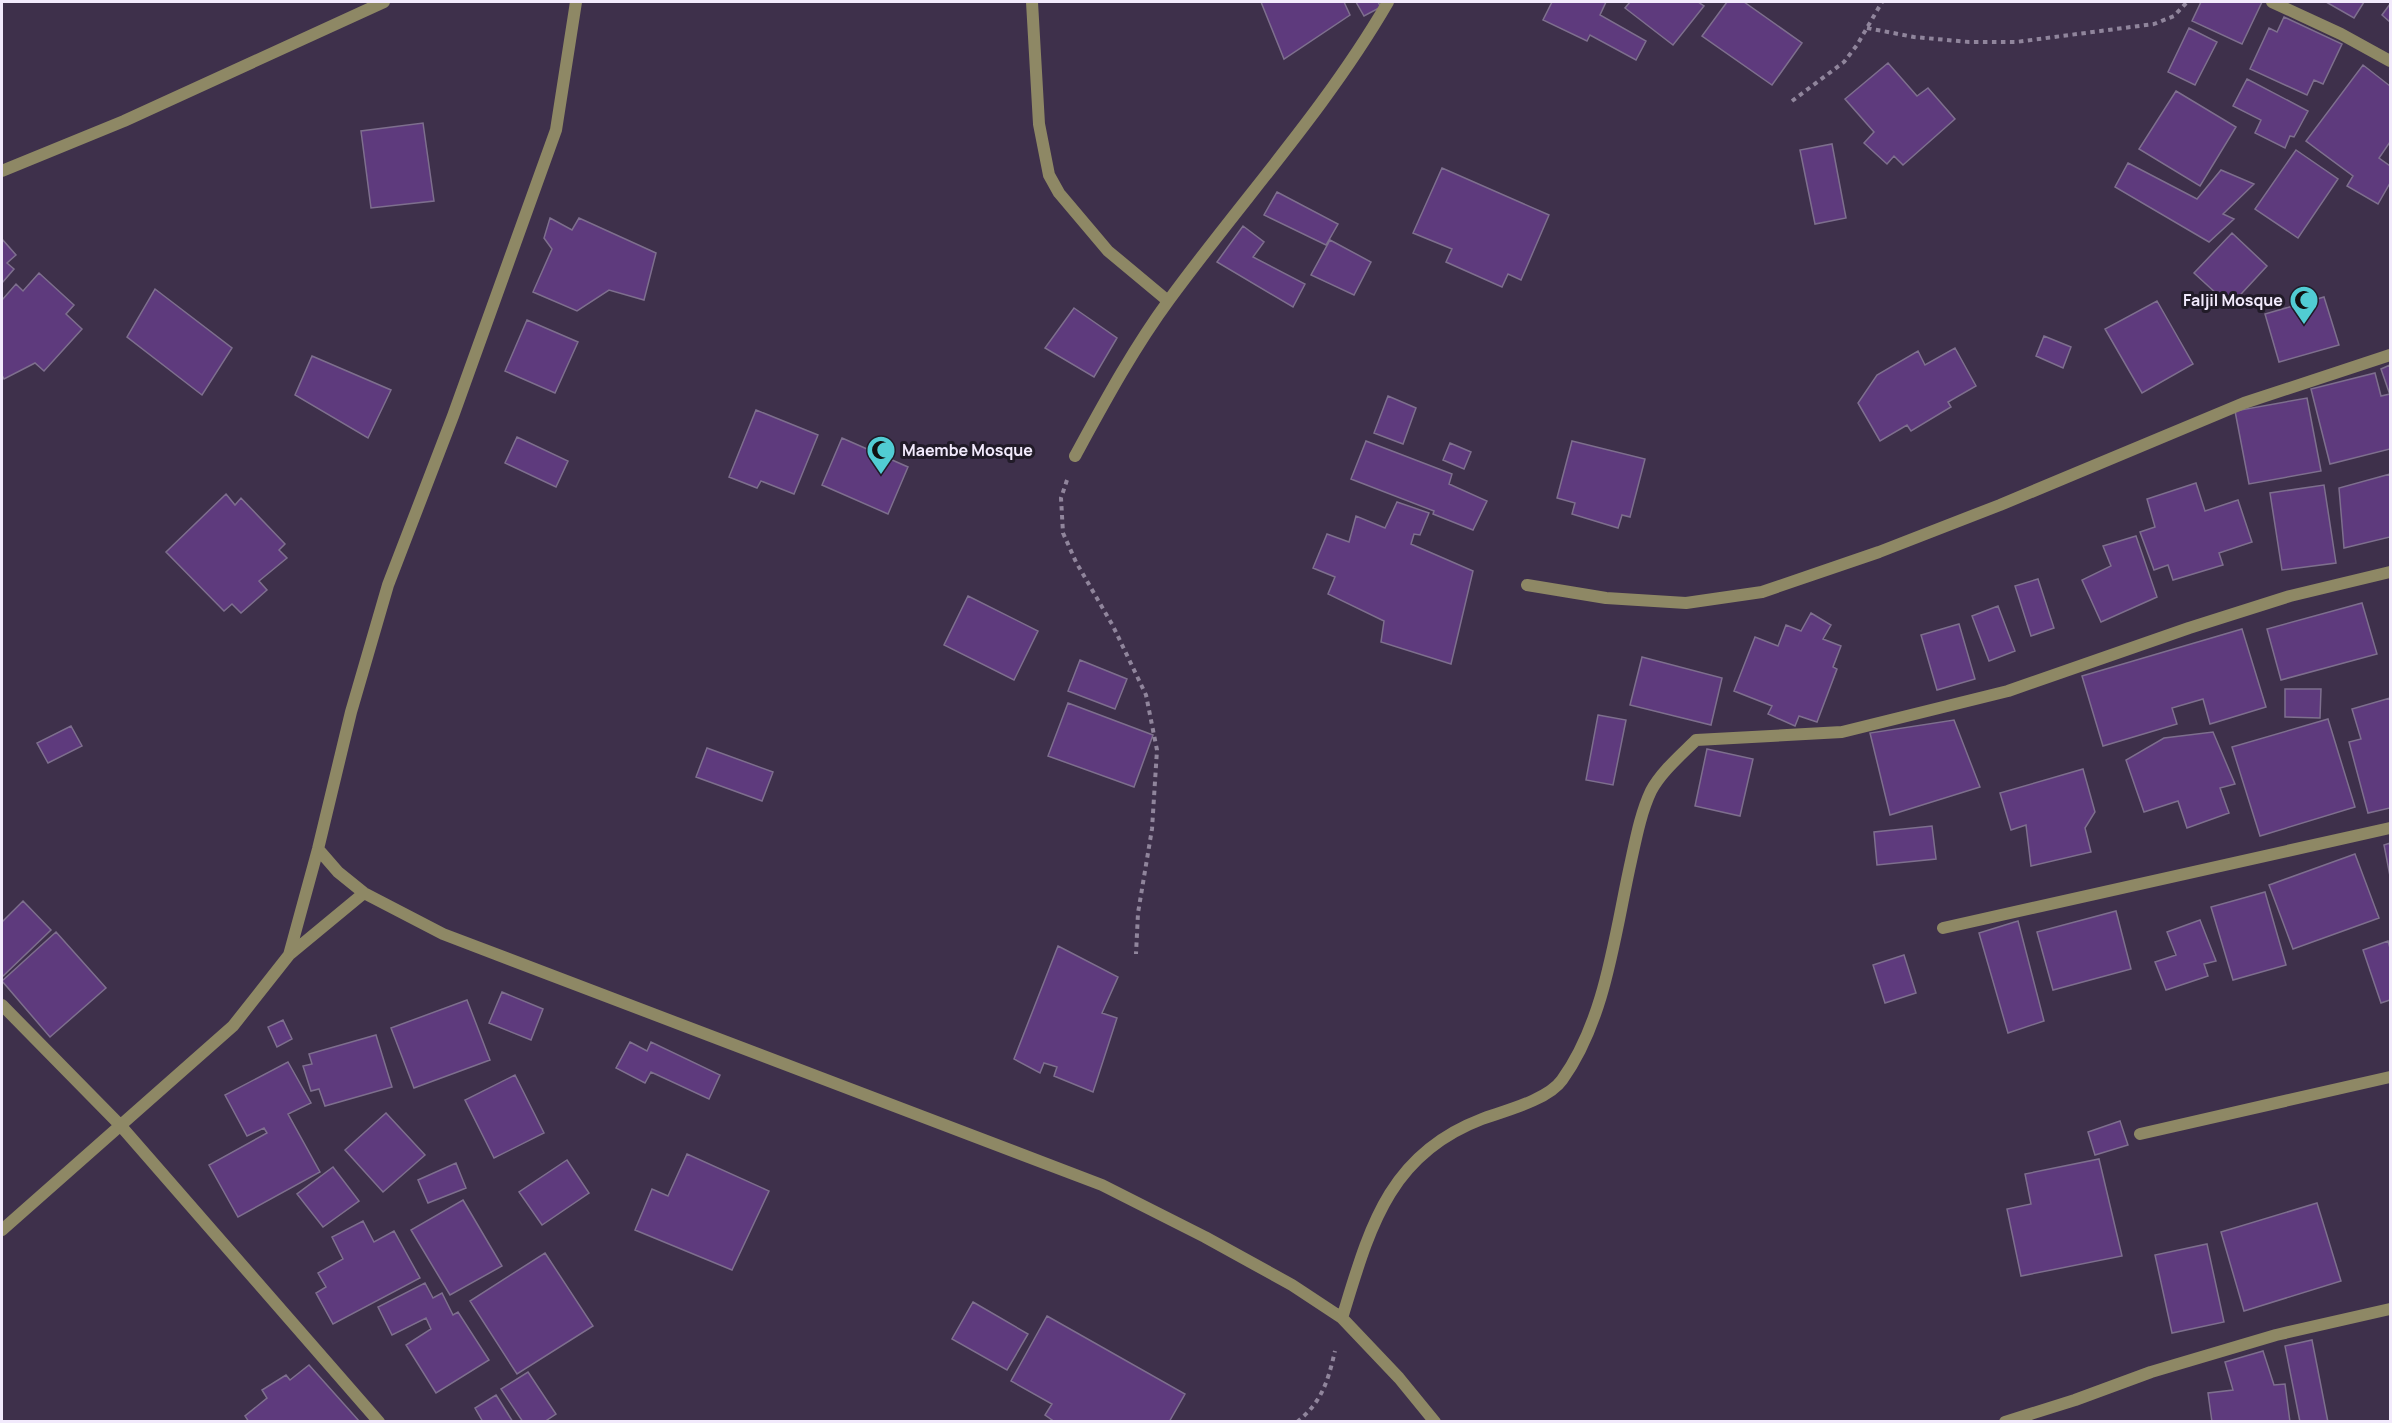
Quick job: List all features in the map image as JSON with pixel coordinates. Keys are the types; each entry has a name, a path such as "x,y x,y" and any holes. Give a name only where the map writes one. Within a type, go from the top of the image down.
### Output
{"street":[{"path":"2,171 124,121 384,2"},
{"path":"289,955 318,849 351,712 388,585 453,416 556,130 576,2"},
{"path":"1032,2 1039,124 1049,175 1059,194 1108,251 1168,301"},
{"path":"1075,456 1114,386 1168,301 1298,135 1388,2"},
{"path":"2272,2 2341,34 2391,61"},
{"path":"1527,585 1606,598 1686,603 1762,592 1879,552 2000,505 2244,403 2391,355"},
{"path":"1342,1318 1377,1213 1401,1175 1430,1148 1472,1123 1539,1098 1561,1083 1584,1040 1601,996 1637,834 1652,791 1673,763 1696,740 1842,732 1918,711 2008,691 2189,628 2290,596 2391,572"},
{"path":"1943,928 2391,828"},
{"path":"318,849 338,872 364,893 443,934 1102,1185 1205,1237 1292,1286 1342,1318 1399,1378 1435,1422"},
{"path":"2,1230 233,1026 289,955 364,893"},
{"path":"2,1005 120,1125 379,1422"},
{"path":"2140,1134 2391,1077"},
{"path":"2005,1422 2075,1400 2151,1372 2264,1338 2391,1309"}],"path":[{"path":"1792,101 1844,62 1882,2"},
{"path":"1867,28 1914,37 1969,42 2016,42 2154,24 2174,16 2187,2"},
{"path":"1075,456 1062,498 1063,532 1076,562 1113,626 1146,695 1157,750 1152,829 1138,913 1136,954"},
{"path":"1297,1422 1311,1410 1329,1379 1342,1318"}],"building":[{"path":"1261,2 1344,2 1350,15 1284,59"},
{"path":"1356,2 1378,2 1381,7 1364,16"},
{"path":"1552,2 1606,2 1600,15 1646,41 1636,60 1590,35 1587,41 1543,20"},
{"path":"1630,2 1698,2 1704,6 1673,45 1625,8"},
{"path":"1727,2 1744,2 1802,43 1772,85 1702,36"},
{"path":"2201,2 2262,2 2242,44 2192,21"},
{"path":"2326,2 2364,2 2354,18"},
{"path":"2390,4 2390,22 2382,15"},
{"path":"2284,17 2342,44 2323,84 2314,80 2307,95 2250,69 2269,28 2277,32"},
{"path":"2189,28 2217,42 2195,85 2168,72"},
{"path":"1888,63 1917,96 1928,88 1955,119 1903,165 1894,156 1887,164 1864,143 1874,132 1845,99"},
{"path":"2363,65 2390,86 2390,142 2379,158 2390,166 2390,183 2378,204 2347,186 2353,176 2306,141"},
{"path":"2247,79 2308,111 2294,137 2290,136 2285,148 2255,133 2261,120 2233,106"},
{"path":"2176,91 2236,127 2200,186 2139,149"},
{"path":"423,123 434,201 371,208 361,131"},
{"path":"1832,144 1846,218 1815,224 1800,150"},
{"path":"2296,150 2338,179 2298,238 2255,209"},
{"path":"2128,163 2197,199 2221,170 2254,184 2223,214 2234,219 2209,242 2115,187"},
{"path":"1442,168 1549,215 1521,280 1508,274 1502,287 1446,262 1452,249 1413,233"},
{"path":"1277,192 1338,224 1326,245 1264,215"},
{"path":"550,218 572,230 579,218 656,253 644,300 609,290 577,311 533,292 552,249 544,238"},
{"path":"1243,226 1264,242 1253,257 1305,284 1293,307 1217,262"},
{"path":"2232,233 2267,266 2230,306 2194,273"},
{"path":"2,239 16,255 7,263 14,269 2,283"},
{"path":"1330,240 1371,262 1354,295 1311,275"},
{"path":"39,273 74,305 66,314 82,329 44,371 35,363 4,379 2,375 2,300 16,284 23,291"},
{"path":"155,289 232,348 202,395 127,337"},
{"path":"2324,297 2339,345 2279,362 2265,314"},
{"path":"2157,301 2193,364 2142,393 2105,329"},
{"path":"1074,308 1117,338 1094,377 1045,348"},
{"path":"527,320 578,342 555,393 505,371"},
{"path":"2044,336 2071,347 2063,368 2036,356"},
{"path":"1955,348 1976,386 1948,402 1951,407 1911,431 1907,425 1880,441 1858,403 1877,375 1918,351 1925,365"},
{"path":"312,356 391,390 368,438 295,395"},
{"path":"2390,365 2390,391 2389,392 2381,369"},
{"path":"2375,373 2381,396 2390,394 2390,449 2330,464 2311,389"},
{"path":"1388,396 1416,408 1403,444 1374,433"},
{"path":"2307,398 2321,471 2249,484 2235,411"},
{"path":"756,410 818,435 794,494 761,481 757,488 729,477"},
{"path":"517,437 568,461 556,487 505,463"},
{"path":"842,438 908,467 888,514 822,485"},
{"path":"1366,441 1452,474 1449,484 1487,501 1473,530 1433,514 1434,511 1351,479"},
{"path":"1572,441 1645,459 1630,517 1622,515 1618,528 1572,514 1575,503 1557,498"},
{"path":"1450,443 1471,452 1464,469 1443,460"},
{"path":"2390,474 2390,537 2344,548 2339,488"},
{"path":"2196,483 2205,511 2238,500 2252,542 2219,553 2223,565 2173,580 2168,565 2154,570 2140,532 2155,527 2147,499"},
{"path":"2324,485 2336,563 2282,570 2270,493"},
{"path":"226,494 235,505 241,498 285,544 279,550 287,558 259,581 267,590 241,613 232,604 224,611 166,552"},
{"path":"1397,502 1429,513 1420,535 1414,534 1411,544 1473,571 1451,664 1381,642 1384,621 1328,594 1335,577 1313,568 1327,534 1349,542 1356,516 1385,528"},
{"path":"2136,536 2157,597 2101,622 2082,580 2111,566 2103,546"},
{"path":"2038,579 2054,628 2031,636 2015,586"},
{"path":"968,596 1038,631 1014,680 944,645"},
{"path":"2362,603 2377,654 2281,680 2267,629"},
{"path":"1998,606 2015,651 1989,661 1972,616"},
{"path":"1811,613 1831,625 1823,639 1841,646 1833,667 1837,669 1817,722 1799,716 1795,726 1768,714 1772,706 1734,691 1755,637 1778,646 1786,625 1801,631"},
{"path":"1959,624 1975,679 1937,690 1921,635"},
{"path":"2242,629 2266,707 2210,724 2203,699 2172,708 2177,724 2103,746 2082,676"},
{"path":"1642,657 1722,678 1711,725 1630,705"},
{"path":"1080,660 1127,679 1115,709 1068,691"},
{"path":"2285,689 2321,689 2320,718 2285,717"},
{"path":"2390,698 2390,808 2368,813 2349,742 2361,739 2352,709"},
{"path":"1068,703 1153,735 1134,787 1048,756"},
{"path":"1598,715 1626,720 1613,785 1586,780"},
{"path":"2328,719 2355,807 2260,836 2232,747"},
{"path":"1954,720 1980,787 1890,815 1870,733"},
{"path":"71,726 82,746 48,763 37,743"},
{"path":"2213,732 2235,784 2220,788 2229,813 2187,828 2178,801 2144,812 2126,760 2164,738"},
{"path":"707,748 773,772 762,801 696,777"},
{"path":"1707,749 1753,759 1740,816 1695,806"},
{"path":"2083,769 2095,812 2085,828 2091,852 2031,866 2026,825 2011,830 2000,793"},
{"path":"1932,826 1936,859 1877,865 1874,832"},
{"path":"2390,843 2390,876 2384,845"},
{"path":"2355,854 2379,918 2293,949 2269,885"},
{"path":"2265,892 2286,965 2233,980 2211,907"},
{"path":"23,901 51,930 2,977 2,922"},
{"path":"2116,911 2131,969 2053,990 2037,932"},
{"path":"2200,920 2216,961 2204,964 2208,976 2166,990 2155,962 2176,955 2167,932"},
{"path":"2018,921 2044,1021 2008,1033 1979,933"},
{"path":"56,932 106,988 50,1037 2,981"},
{"path":"2388,941 2390,1000 2381,1003 2363,950"},
{"path":"1058,946 1118,977 1102,1013 1117,1018 1093,1092 1054,1076 1057,1067 1044,1063 1040,1073 1014,1059"},
{"path":"1904,955 1916,993 1885,1003 1873,965"},
{"path":"502,992 543,1009 531,1040 489,1023"},
{"path":"467,1000 490,1060 414,1088 391,1028"},
{"path":"283,1020 292,1039 277,1047 268,1027"},
{"path":"376,1035 392,1087 325,1106 319,1089 311,1091 303,1066 312,1064 309,1054"},
{"path":"630,1042 647,1051 651,1042 720,1075 709,1099 651,1072 645,1083 616,1068"},
{"path":"288,1062 311,1103 288,1114 320,1172 238,1217 209,1165 267,1133 264,1128 247,1136 225,1095"},
{"path":"515,1075 544,1133 494,1158 465,1100"},
{"path":"386,1113 425,1155 383,1192 345,1150"},
{"path":"2120,1121 2128,1145 2095,1155 2088,1132"},
{"path":"687,1154 769,1191 732,1270 635,1230 652,1189 668,1196"},
{"path":"2099,1159 2122,1256 2021,1276 2007,1209 2031,1204 2025,1174"},
{"path":"567,1160 589,1193 542,1225 519,1192"},
{"path":"456,1163 466,1188 428,1203 418,1180"},
{"path":"333,1167 359,1201 323,1227 297,1194"},
{"path":"463,1200 502,1266 450,1295 411,1230"},
{"path":"2317,1203 2341,1281 2244,1311 2221,1232"},
{"path":"363,1221 374,1242 394,1231 420,1278 333,1324 316,1293 326,1287 318,1273 343,1259 332,1237"},
{"path":"2207,1244 2224,1322 2172,1333 2155,1255"},
{"path":"545,1253 593,1326 517,1374 470,1301"},
{"path":"425,1283 433,1298 442,1293 453,1315 458,1312 489,1360 436,1393 406,1345 431,1329 426,1318 392,1335 378,1307"},
{"path":"973,1302 1028,1334 1007,1370 952,1339"},
{"path":"1047,1316 1185,1394 1169,1422 1055,1422 1045,1415 1052,1404 1011,1381"},
{"path":"2312,1340 2328,1422 2300,1422 2285,1346"},
{"path":"2263,1351 2274,1385 2285,1384 2290,1422 2212,1422 2208,1393 2233,1390 2225,1362"},
{"path":"309,1365 360,1422 249,1422 245,1416 267,1398 262,1390 286,1375 290,1380"},
{"path":"528,1372 556,1414 544,1422 523,1422 501,1389"},
{"path":"496,1395 513,1422 483,1422 475,1408"}],"place":[{"name":"Faljil Mosque","path":"2304,326"},
{"name":"Maembe Mosque","path":"881,476"}]}
